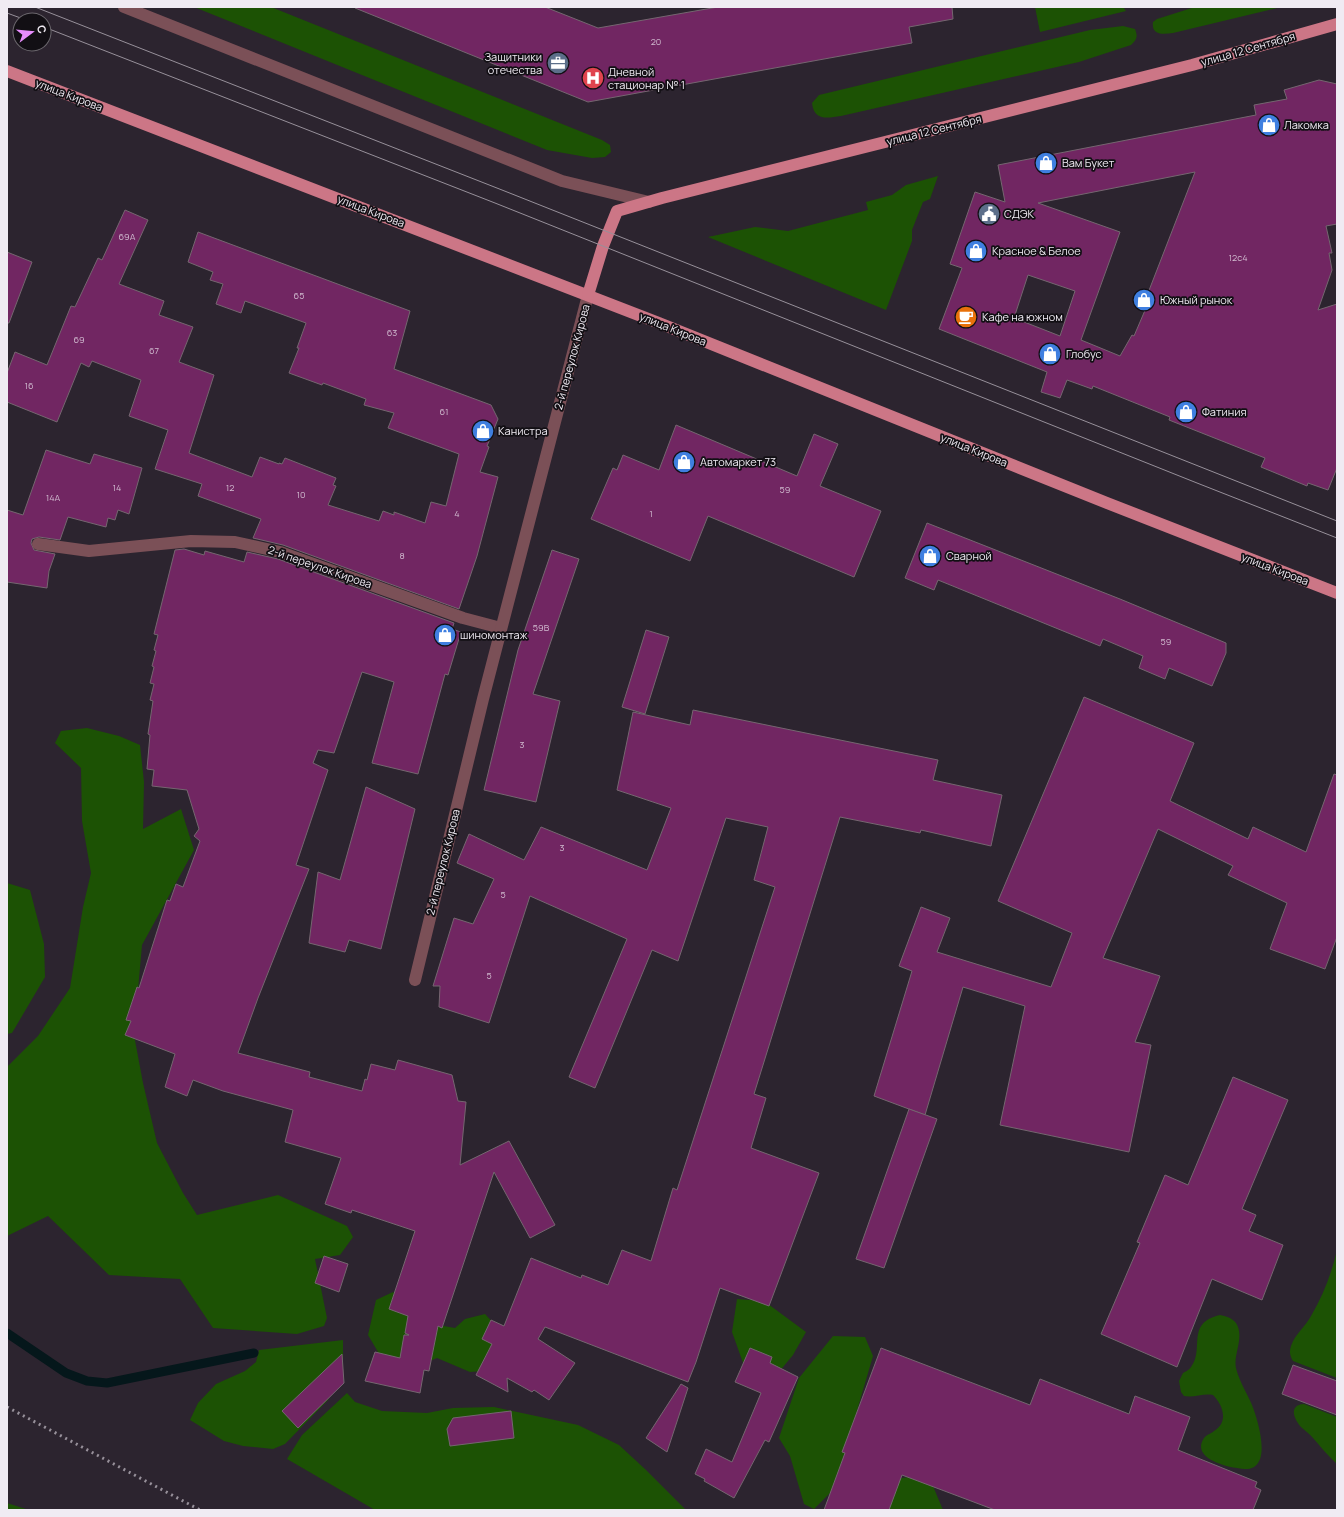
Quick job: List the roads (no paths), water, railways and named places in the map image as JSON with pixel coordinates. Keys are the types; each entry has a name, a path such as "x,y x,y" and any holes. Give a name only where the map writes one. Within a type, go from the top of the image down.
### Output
{"main road":[{"name":"улица 12 Сентября","path":"588,295 617,211 1192,65 1337,24"},
{"name":"улица Кирова","path":"7,71 588,295 1099,501 1337,593"}],"street":[{"path":"124,7 562,181 649,202"},
{"name":"2-й переулок Кирова","path":"415,980 501,628 588,295"},
{"name":"2-й переулок Кирова","path":"38,544 89,551 191,541 235,542 280,552 463,618 501,628"}],"waterway":[{"path":"7,1333 66,1373 87,1381 107,1383 254,1353"}],"tram line":[{"path":"35,7 502,190 1337,521"},
{"path":"7,13 12,15"},
{"path":"52,30 495,203 1337,538"}],"railway":[{"path":"7,1407 200,1510"}],"place":[{"name":"Защитники отечества","path":"558,63"},
{"name":"Дневной стационар № 1","path":"593,78"},
{"name":"Лакомка","path":"1269,125"},
{"name":"Вам Букет","path":"1046,163"},
{"name":"СДЭК","path":"989,214"},
{"name":"Красное & Белое","path":"976,251"},
{"name":"Южный рынок","path":"1144,300"},
{"name":"Кафе на южном","path":"966,317"},
{"name":"Глобус","path":"1050,354"},
{"name":"Фатиния","path":"1186,412"},
{"name":"Канистра","path":"483,431"},
{"name":"Автомаркет 73","path":"684,462"},
{"name":"Сварной","path":"930,556"},
{"name":"шиномонтаж","path":"445,635"}]}
